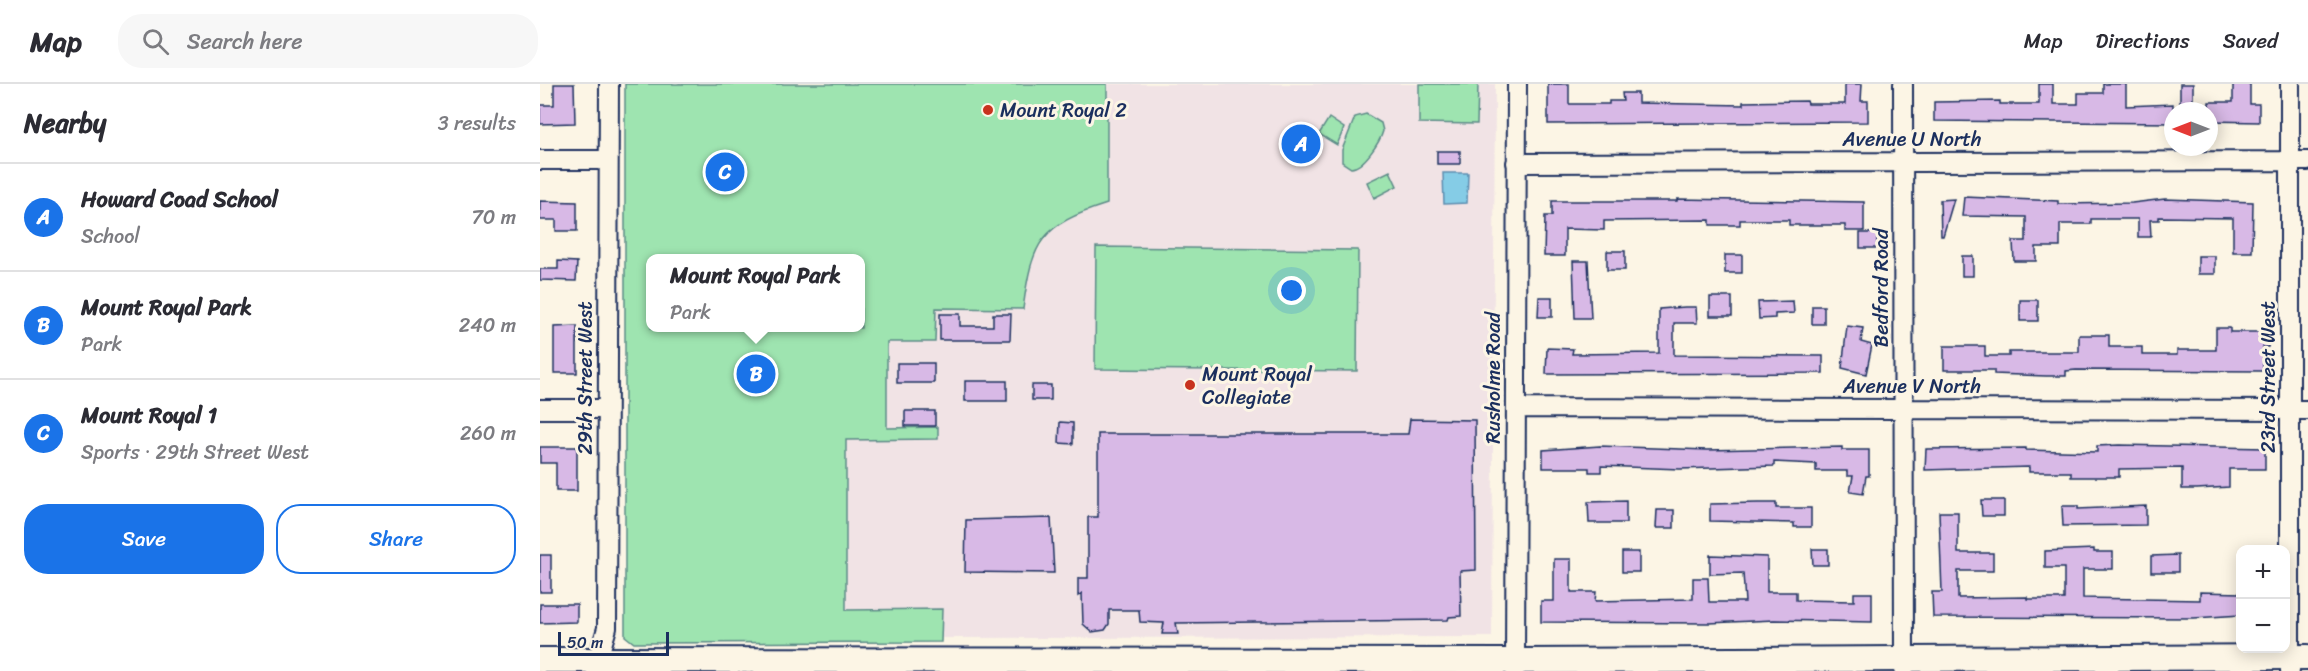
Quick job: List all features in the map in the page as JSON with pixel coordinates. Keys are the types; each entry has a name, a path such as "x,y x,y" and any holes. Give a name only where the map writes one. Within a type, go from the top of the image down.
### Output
{"street":[{"name":"29th Street West","path":"596,665 607,628 609,84"},
{"name":"Rusholme Road","path":"1515,666 1517,84"},
{"name":"Bedford Road","path":"1903,84 1904,665"},
{"name":"23rd Street West","path":"2290,84 2300,161 2296,662"},
{"path":"540,160 608,160"},
{"name":"Avenue U North","path":"1516,163 2300,161"},
{"name":"Avenue V North","path":"1516,408 2299,410"},
{"path":"540,409 607,409"},
{"path":"540,660 596,665 1515,666 2296,662"}],"shaded area":[{"name":"Mount Royal Collegiate","path":"1107,84 1495,84 1492,637 940,638 843,612 843,437 886,428 887,342 935,308 1023,309 1029,266 1047,235 1060,221 1107,204"}],"green space":[{"path":"625,84 1107,84 1107,204 1067,220 1043,239 1030,267 1023,309 936,308 935,342 887,342 887,428 938,427 938,439 846,440 846,610 942,609 941,642 634,643 625,636"},
{"path":"1419,84 1478,84 1477,124 1419,123"},
{"path":"1366,114 1381,123 1383,131 1375,148 1366,159 1351,168 1342,162 1342,150 1355,117"},
{"path":"1329,118 1344,128 1337,145 1319,134"},
{"path":"1390,171 1397,186 1374,198 1367,182"},
{"path":"1096,247 1358,250 1357,371 1095,369"}],"water":[{"path":"1443,173 1468,173 1467,203 1444,204"}],"building":[{"path":"554,84 574,84 575,123 540,124 540,105 554,105"},
{"path":"1548,84 1569,84 1569,104 1609,104 1609,101 1623,101 1622,93 1638,93 1638,103 1743,105 1743,102 1807,101 1808,104 1845,104 1845,84 1862,84 1861,101 1868,101 1868,122 1548,124"},
{"path":"2039,84 2053,84 2053,104 2078,104 2078,93 2103,93 2103,84 2126,84 2126,106 2164,104 2164,123 1934,121 1934,102 2000,101 2000,104 2039,104"},
{"path":"2180,84 2193,84 2193,102 2180,102"},
{"path":"2233,84 2250,84 2250,104 2259,104 2259,122 2218,121 2218,102 2233,102"},
{"path":"1437,151 1460,151 1460,164 1437,164"},
{"path":"1964,197 2058,201 2058,204 2132,203 2165,199 2253,202 2252,252 2233,252 2233,218 2159,217 2159,220 2150,220 2151,237 2138,237 2138,219 2091,219 2091,224 2060,224 2060,247 2036,247 2036,261 2014,261 2013,241 2026,241 2026,217 1962,216"},
{"path":"1677,199 1864,202 1864,231 1845,231 1845,225 1789,225 1789,220 1740,220 1740,225 1710,225 1710,220 1604,221 1604,230 1565,229 1565,256 1544,256 1545,216 1552,216 1552,201 1677,201"},
{"path":"1954,199 1943,236 1941,236 1940,200"},
{"path":"540,201 577,202 577,231 556,231 556,220 540,220"},
{"path":"1860,233 1877,233 1877,248 1860,248"},
{"path":"1607,251 1625,251 1625,270 1607,270"},
{"path":"1725,255 1742,255 1742,273 1725,273"},
{"path":"1962,256 1973,256 1973,276 1962,276"},
{"path":"2198,256 2215,256 2215,274 2198,274"},
{"path":"558,261 577,262 576,281 540,280 540,269 558,269"},
{"path":"1573,261 1588,261 1591,318 1575,318"},
{"path":"1539,297 1552,297 1552,317 1538,317"},
{"path":"1710,297 1732,297 1732,316 1710,316"},
{"path":"2020,300 2038,300 2038,321 2020,321"},
{"path":"1793,301 1794,313 1775,314 1775,318 1759,319 1758,302"},
{"path":"1812,306 1824,306 1824,324 1812,324"},
{"path":"1696,307 1697,323 1674,323 1674,355 1823,356 1823,373 1546,374 1547,348 1573,349 1572,354 1659,353 1659,309"},
{"path":"940,314 960,314 960,326 993,326 993,314 1011,314 1010,340 940,340"},
{"path":"577,326 577,373 554,373 554,327"},
{"path":"1847,326 1863,328 1861,342 1872,345 1866,374 1842,368"},
{"path":"2216,328 2230,328 2230,332 2268,332 2268,347 2263,347 2263,371 2076,370 2066,371 2066,376 2046,376 1994,374 1994,370 1944,370 1944,346 1985,346 1985,356 2009,356 2009,352 2079,352 2079,335 2109,335 2109,347 2142,347 2142,355 2177,355 2177,350 2216,350"},
{"path":"897,363 934,363 934,383 897,383"},
{"path":"965,381 1007,381 1007,401 965,401"},
{"path":"1032,385 1051,385 1051,400 1032,400"},
{"path":"905,411 935,411 935,426 905,426"},
{"path":"1410,419 1475,420 1476,570 1460,571 1461,616 1449,617 1448,620 1176,623 1178,634 1162,634 1164,623 1140,622 1139,610 1109,610 1109,624 1105,630 1092,632 1083,624 1082,593 1078,596 1078,578 1088,578 1088,517 1098,517 1098,434 1408,434"},
{"path":"1060,422 1073,423 1073,444 1059,443"},
{"path":"1600,446 1707,450 1842,447 1842,450 1869,450 1869,476 1866,476 1863,494 1850,492 1853,476 1847,476 1847,471 1816,471 1816,464 1774,462 1774,466 1680,469 1601,466 1601,472 1589,472 1589,468 1543,468 1543,450"},
{"path":"2097,446 2265,448 2265,469 2229,469 2229,487 2197,489 2182,489 2182,468 2119,469 2119,477 2071,477 2071,472 2029,472 2029,467 1925,470 1926,449 2026,448 2026,450 2097,452"},
{"path":"540,447 577,447 577,491 556,491 556,463 540,463"},
{"path":"1981,500 2004,500 2004,516 1982,516"},
{"path":"1626,501 1626,523 1589,523 1588,502"},
{"path":"1776,503 1776,508 1811,508 1811,527 1794,527 1794,523 1710,521 1710,504"},
{"path":"2062,506 2078,506 2078,509 2146,506 2146,525 2063,526"},
{"path":"1657,510 1674,510 1674,528 1656,528"},
{"path":"1939,512 1958,512 1958,553 1993,553 1993,571 1958,571 1958,598 2064,599 2064,568 2045,568 2045,551 2094,549 2094,552 2113,552 2113,569 2083,569 2083,598 2200,600 2200,592 2236,593 2236,615 2194,618 1933,617 1932,592 1942,592"},
{"path":"1051,518 1054,573 965,572 966,520"},
{"path":"1812,549 1828,549 1828,565 1813,565"},
{"path":"1622,552 1639,552 1639,572 1622,572"},
{"path":"540,555 551,555 551,592 540,592"},
{"path":"1710,555 1767,557 1767,592 1796,592 1796,600 1854,601 1854,593 1872,593 1872,622 1774,620 1709,623 1541,622 1541,601 1554,601 1554,559 1571,559 1571,592 1596,592 1595,601 1693,599 1693,578 1708,578 1709,602 1745,602 1743,573 1710,574"},
{"path":"2178,555 2178,572 2151,572 2151,556"},
{"path":"540,604 577,604 577,622 540,623"}],"place":[{"name":"Mount Royal 2","path":"988,110"},
{"name":"Howard Coad School","path":"1301,144"},
{"name":"Mount Royal 1","path":"725,172"},
{"name":"Mount Royal Park","path":"756,374"},
{"name":"Mount Royal Collegiate","path":"1190,385"}]}
